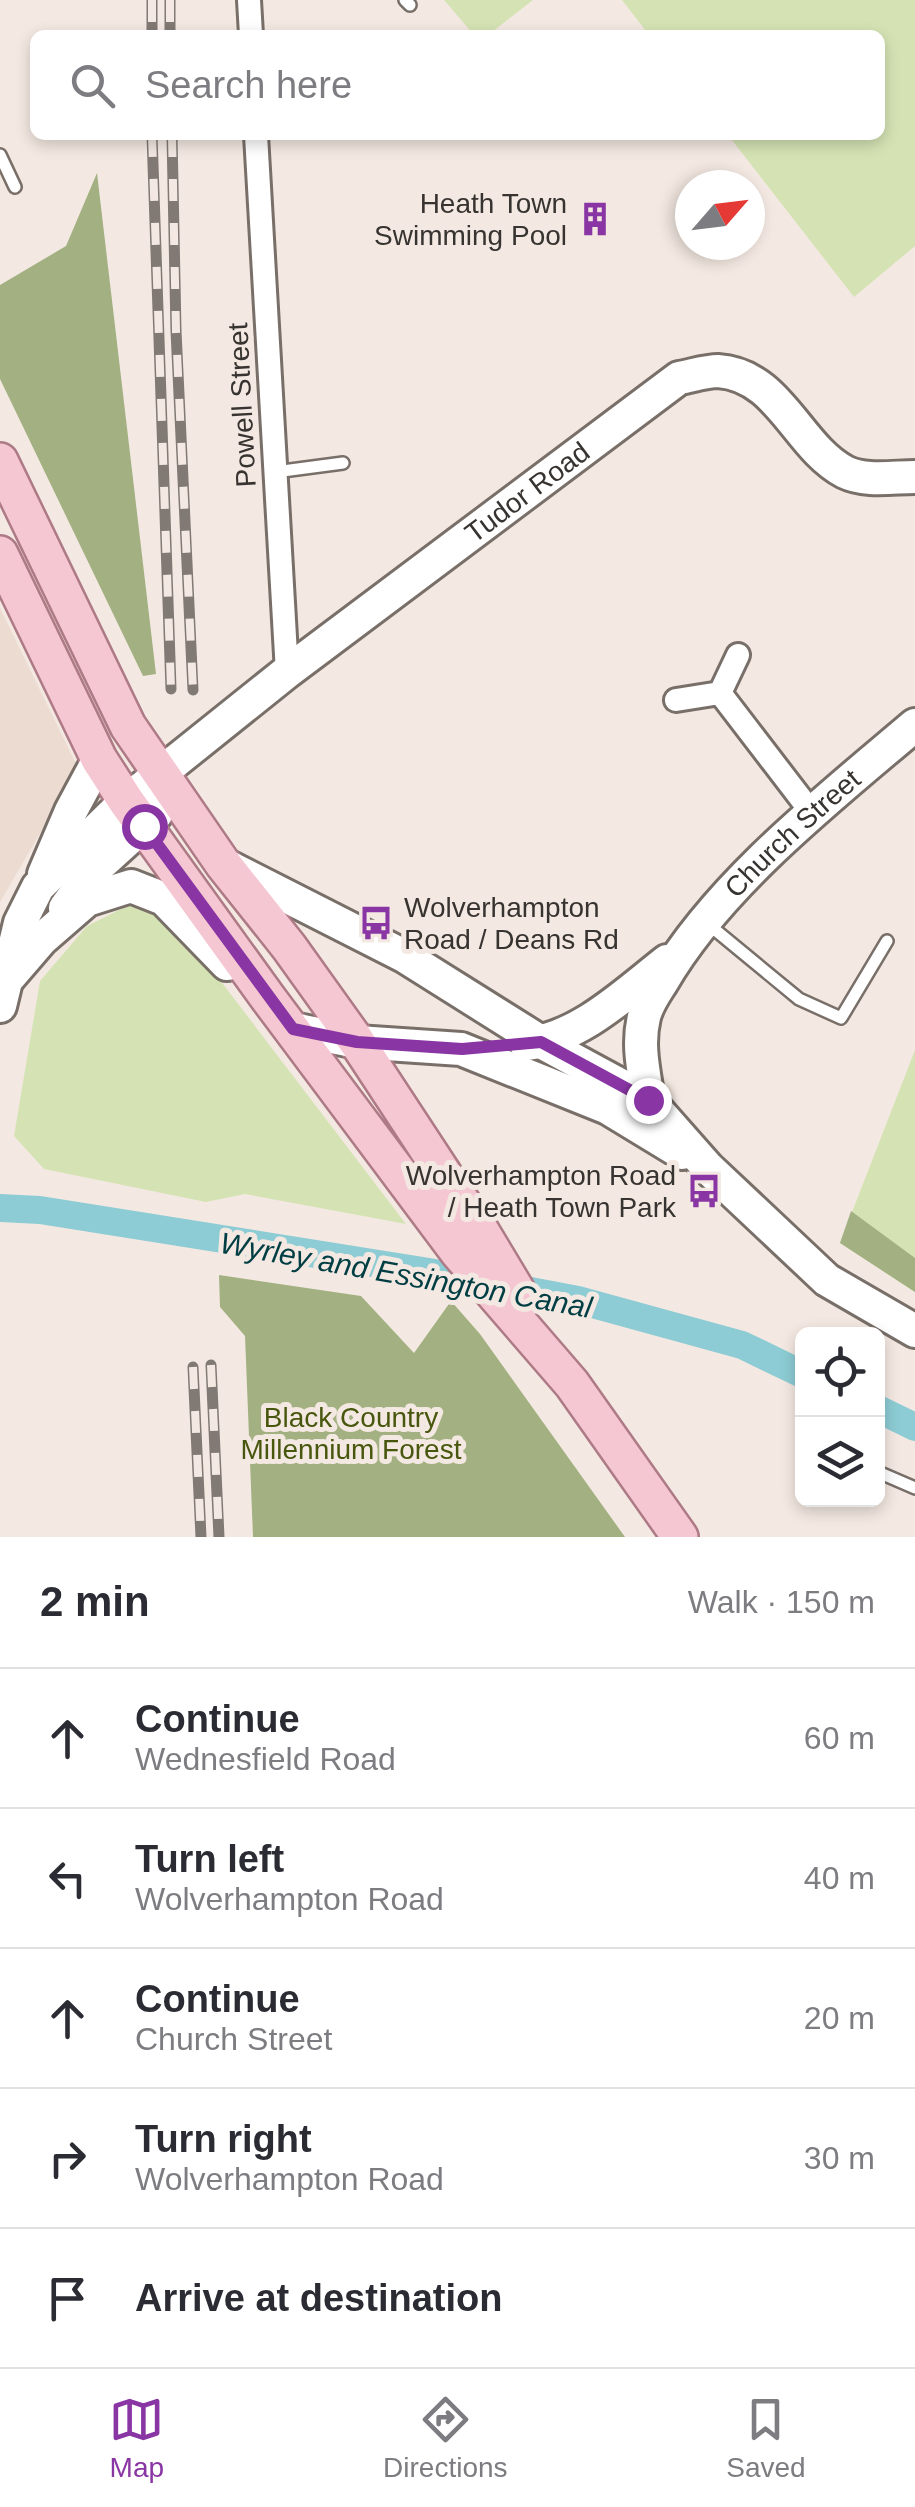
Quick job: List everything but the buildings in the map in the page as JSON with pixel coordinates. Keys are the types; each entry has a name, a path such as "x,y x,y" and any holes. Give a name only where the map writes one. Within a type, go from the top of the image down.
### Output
{"main road":[{"path":"0,461 23,575 99,759 268,998 458,1252 543,1343"},
{"path":"23,575 222,864 289,947 357,1042 481,1230 543,1343 680,1537"}],"street":[{"path":"249,0 251,30"},
{"name":"Powell Street","path":"256,140 286,672"},
{"name":"Tudor Road","path":"160,775 286,672 680,378 718,371 745,379 776,400 825,458 847,474 868,478 915,477"},
{"path":"720,694 738,655"},
{"path":"676,700 720,694"},
{"path":"720,694 812,812"},
{"name":"Church Street","path":"648,1100 639,1040 645,1011 679,952 812,812 915,725"},
{"path":"4,992 20,923 99,759"},
{"path":"38,887 135,814 156,814 160,775"},
{"path":"4,992 135,814"},
{"path":"222,864 404,956 541,1042 648,1100 708,1168 827,1280 915,1331"},
{"path":"41,940 87,900 131,886 164,899 238,976 268,998"},
{"path":"289,947 305,929 345,924"},
{"name":"Church Street","path":"462,1049 541,1042 596,1016 679,952"},
{"path":"404,956 496,1047"},
{"path":"293,1029 357,1042 462,1049 608,1108 708,1168"}],"lane":[{"path":"0,155 15,187"},
{"path":"275,472 344,464"},
{"path":"705,921 799,998 842,1018 887,941"},
{"path":"885,1475 915,1488"}],"shaded area":[{"path":"0,608 78,768 0,902"}],"green space":[{"path":"444,0 533,0 494,30 470,30"},
{"path":"622,0 915,0 915,246 854,297 765,183 765,170 755,170 732,140 885,140 885,30 645,30"},
{"path":"97,173 156,674 143,676 0,379 0,285 66,246"},
{"path":"135,902 161,911 207,963 406,1224 245,1194 206,1202 44,1169 14,1136 40,981 87,926"},
{"path":"915,1050 915,1292 840,1243"},
{"path":"851,1211 915,1258 915,1292 840,1243"},
{"name":"Black Country Millennium Forest","path":"219,1275 361,1296 414,1353 451,1301 480,1334 625,1537 253,1537 245,1336 220,1307"}],"waterway":[{"name":"Wyrley and Essington Canal","path":"0,1208 40,1210 429,1272 578,1300 742,1345 795,1371"},
{"name":"Wyrley and Essington Canal","path":"885,1412 915,1427"}],"railway":[{"path":"152,0 152,30"},
{"path":"170,0 170,30"},
{"path":"152,140 171,689"},
{"path":"172,140 176,331 193,690"},
{"path":"211,1365 219,1537"},
{"path":"193,1367 201,1537"}],"place":[{"name":"Heath Town Swimming Pool","path":"595,219"},
{"name":"Wolverhampton Road / Deans Rd","path":"376,923"},
{"name":"Wolverhampton Road / Heath Town Park","path":"704,1191"}],"route":[{"path":"144,826 293,1029 357,1042 462,1049 541,1042 648,1100"}]}
